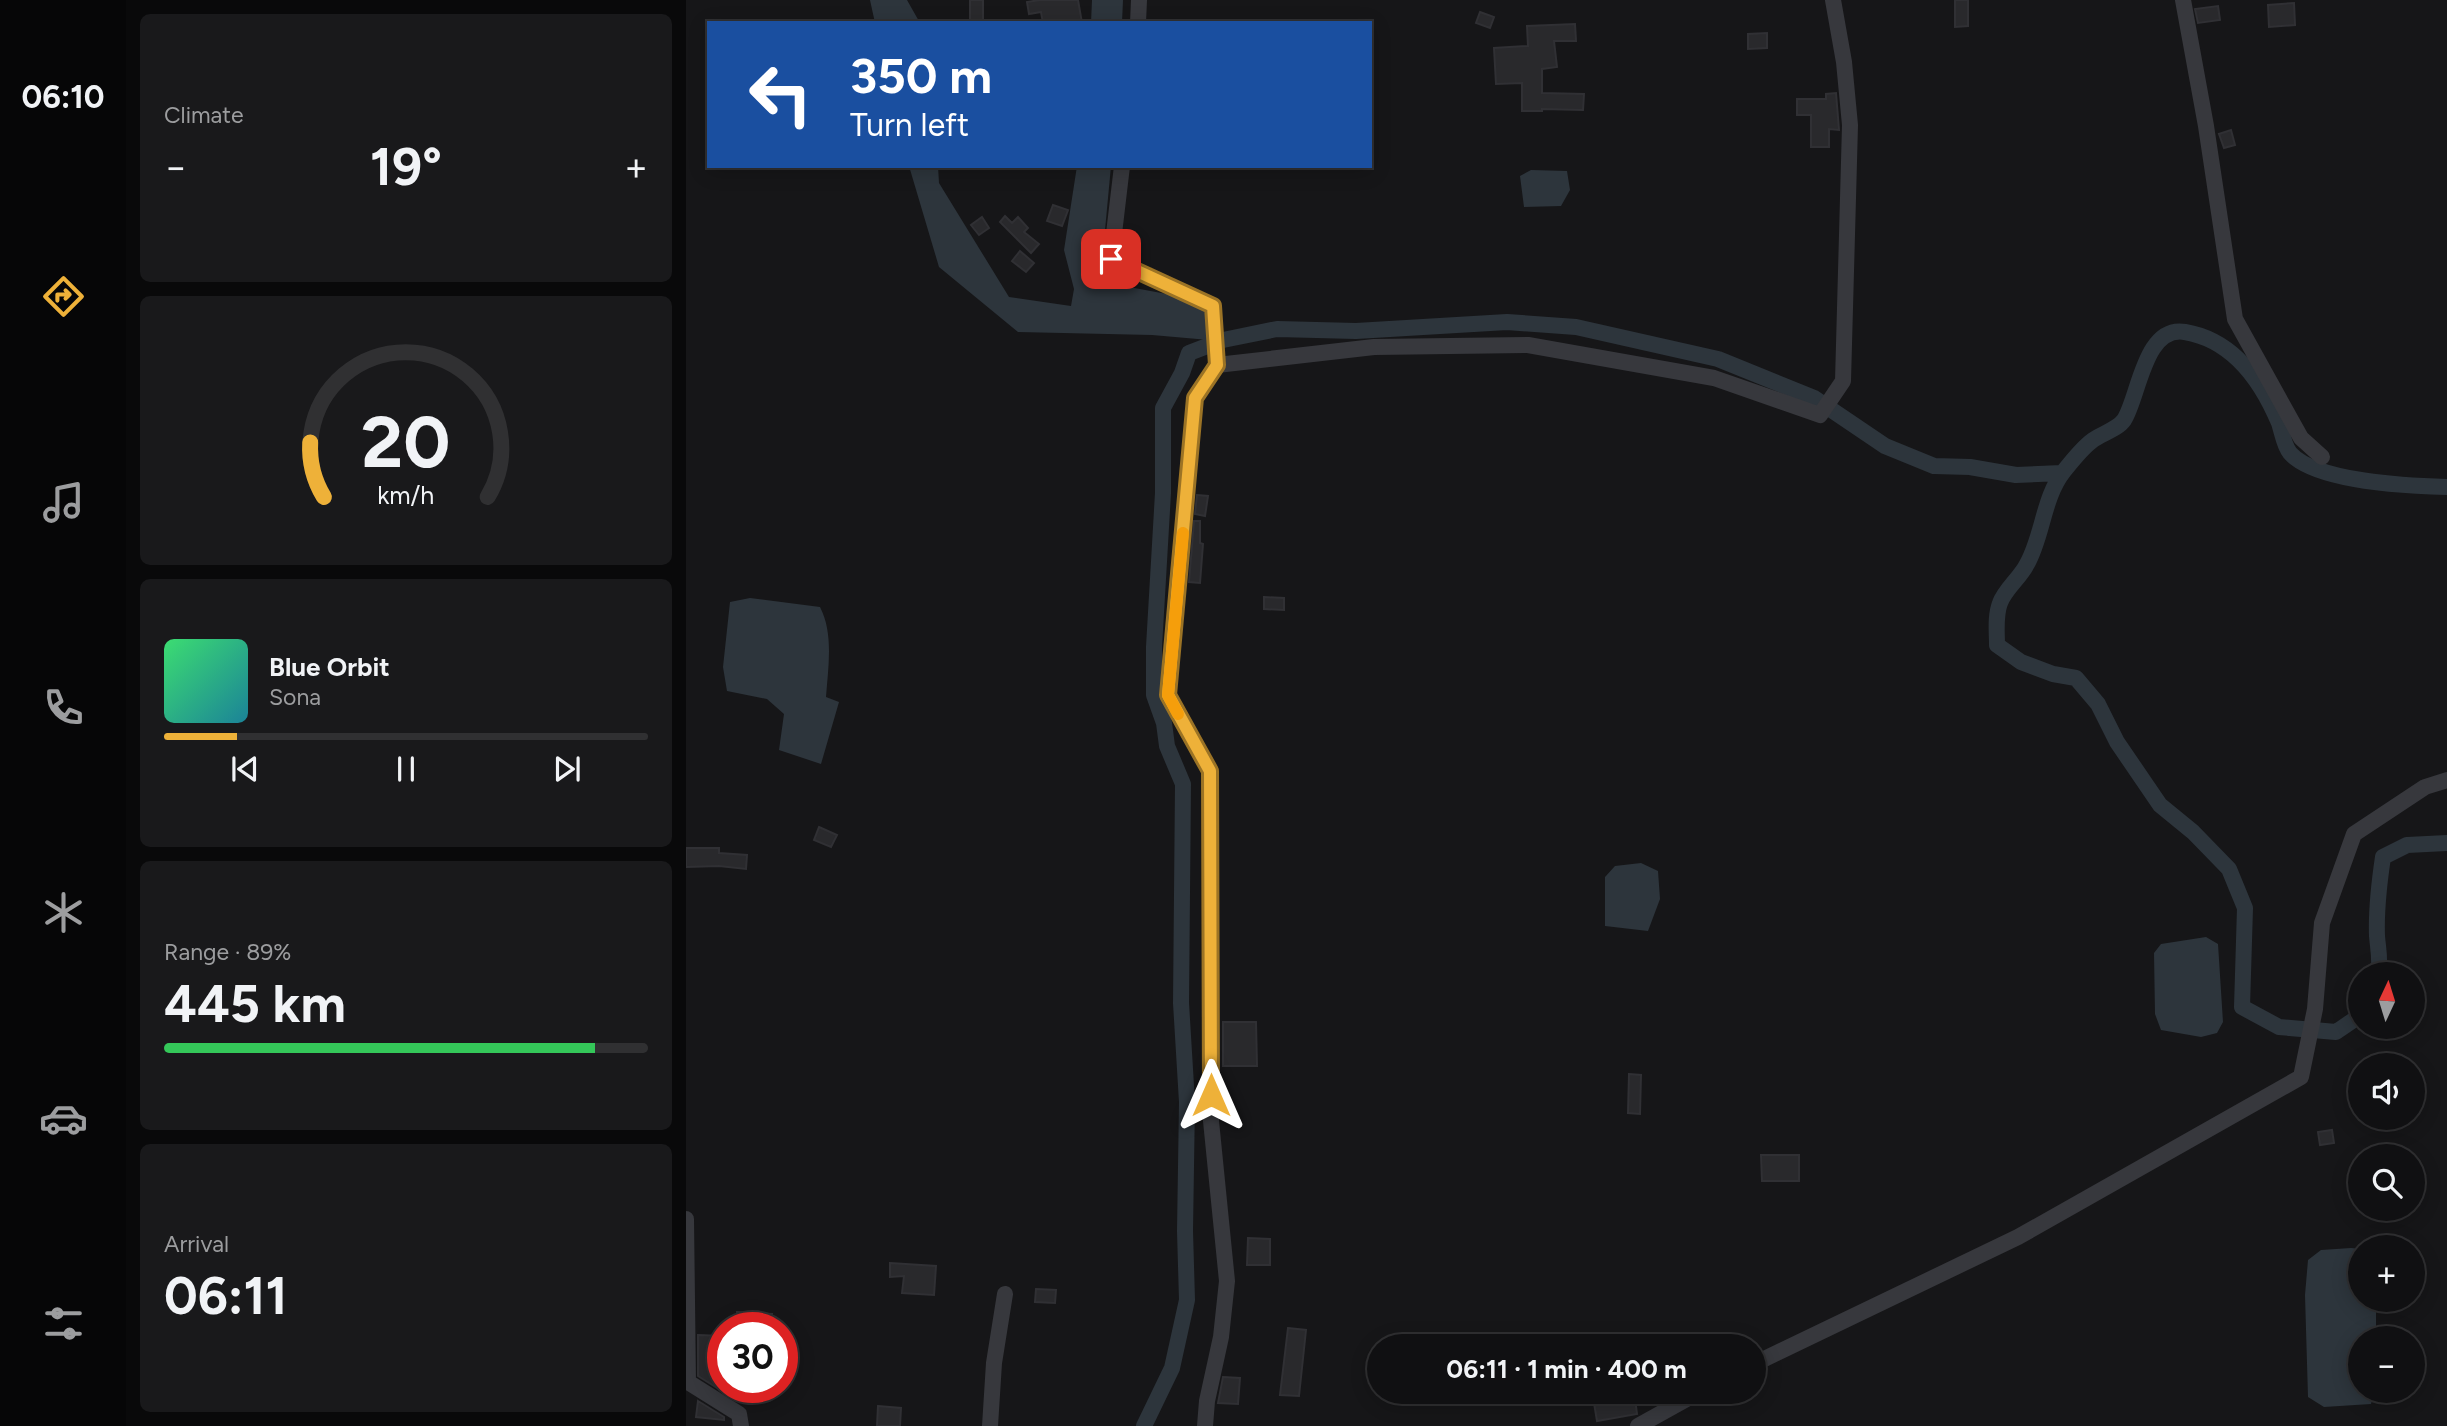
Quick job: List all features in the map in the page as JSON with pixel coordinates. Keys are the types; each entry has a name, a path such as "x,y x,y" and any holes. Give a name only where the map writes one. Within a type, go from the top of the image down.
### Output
{"street":[{"path":"1139,0 1139,21"},
{"path":"1217,365 1374,347 1528,345 1714,378 1820,415 1843,381 1850,125 1844,62 1833,0"},
{"path":"2183,0 2207,125 2235,318 2301,438 2322,457"},
{"path":"1122,168 1111,259 1213,306 1217,365 1195,398 1168,695 1210,771 1211,1121 1227,1281 1221,1337 1207,1401 1205,1426"},
{"path":"1766,1358 2018,1237 2301,1077 2315,1009 2322,923 2354,834 2425,788 2447,780"},
{"path":"686,1220 688,1382 739,1414 741,1426"},
{"path":"990,1426 994,1363 1005,1294"},
{"path":"1638,1426 1678,1404"}],"shaded area":[{"path":"870,0 907,0 919,21 875,21"},
{"path":"1092,0 1123,0 1122,21 1091,21"},
{"path":"910,168 938,168 939,183 1009,297 1071,306 1074,289 1064,250 1077,168 1111,168 1102,262 1113,284 1172,295 1205,310 1209,340 1152,335 1018,332 939,267"},
{"path":"1531,170 1567,171 1570,190 1561,206 1524,207 1520,176"},
{"path":"750,598 820,607 829,640 826,697 839,702 821,764 779,750 784,714 767,699 727,691 723,667 730,602"},
{"path":"1641,863 1658,871 1660,899 1648,931 1605,926 1605,877 1615,866"},
{"path":"2206,937 2218,944 2223,1022 2217,1033 2201,1037 2161,1030 2155,1014 2154,953 2161,944"},
{"path":"2348,1248 2348,1312 2376,1312 2376,1326 2348,1326 2348,1403 2371,1404 2324,1407 2308,1397 2305,1295 2308,1260 2321,1250"}],"building":[{"path":"970,0 983,0 983,21 970,21"},
{"path":"1078,0 1082,21 1043,21 1041,12 1029,14 1027,2"},
{"path":"1955,0 1968,0 1968,26 1955,27"},
{"path":"2294,3 2295,25 2269,27 2268,5"},
{"path":"2218,6 2220,20 2198,23 2195,9"},
{"path":"1480,12 1494,17 1490,28 1476,23"},
{"path":"1575,24 1576,41 1554,41 1557,67 1542,69 1542,93 1584,94 1583,110 1522,111 1522,83 1496,84 1494,48 1528,46 1527,26"},
{"path":"1767,33 1767,48 1748,49 1748,34"},
{"path":"1836,93 1839,130 1829,129 1829,147 1811,147 1811,115 1797,115 1797,99 1826,99 1826,94"},
{"path":"2231,130 2235,145 2224,148 2219,134"},
{"path":"1053,205 1068,210 1062,226 1047,221"},
{"path":"1005,216 1012,223 1018,217 1028,228 1024,232 1039,244 1031,253 1000,222"},
{"path":"982,217 989,228 979,235 971,225"},
{"path":"1020,251 1034,263 1026,272 1012,261"},
{"path":"1197,495 1208,496 1205,516 1195,514"},
{"path":"1194,521 1200,521 1200,543 1203,544 1200,583 1189,582"},
{"path":"1264,597 1284,598 1284,610 1264,609"},
{"path":"819,827 837,835 831,847 814,840"},
{"path":"686,848 719,848 719,853 747,855 746,869 686,867"},
{"path":"1223,1022 1256,1022 1257,1066 1223,1066"},
{"path":"1629,1074 1641,1075 1640,1114 1628,1113"},
{"path":"2332,1130 2334,1143 2320,1145 2318,1132"},
{"path":"1761,1155 1799,1155 1799,1181 1762,1181"},
{"path":"1248,1238 1270,1239 1270,1265 1247,1265"},
{"path":"890,1263 936,1266 934,1295 902,1293 904,1276 890,1277"},
{"path":"1036,1289 1056,1290 1055,1303 1035,1302"},
{"path":"1288,1328 1306,1330 1299,1396 1280,1395"},
{"path":"698,1335 707,1335 707,1382 698,1376"},
{"path":"1223,1377 1240,1378 1238,1404 1218,1403"},
{"path":"698,1401 724,1417 724,1420 696,1417"},
{"path":"1594,1404 1636,1404 1637,1414 1597,1421"},
{"path":"878,1406 901,1408 900,1426 877,1426"}],"waterway":[{"path":"1144,1426 1172,1368 1187,1300 1187,1102 1181,1003 1183,784 1167,746 1164,723 1154,695 1154,647 1163,493 1163,408 1182,373 1189,353 1223,340 1277,329 1356,331 1507,322 1576,327 1718,359 1814,398 1885,446 1934,466 1970,467 2016,475 2062,473"},
{"path":"2348,1024 2336,1032 2279,1027 2242,1007 2245,908 2229,869 2193,832 2160,805 2117,742 2098,704 2076,678 2053,674 2021,662 1997,645 1997,613 2002,598 2024,569 2032,553 2057,481 2085,447 2124,420 2152,351 2160,340 2171,333 2185,332 2202,336 2231,353 2243,364 2272,407 2288,450 2303,463 2341,476 2364,480 2447,487"},
{"path":"2379,962 2377,916 2383,857 2407,845 2447,843"}],"slow traffic":[{"path":"1178,714 1168,695 1183,533"}],"route":[{"path":"1111,259 1213,306 1217,365 1195,398 1168,695 1210,771 1211,1095"}]}
